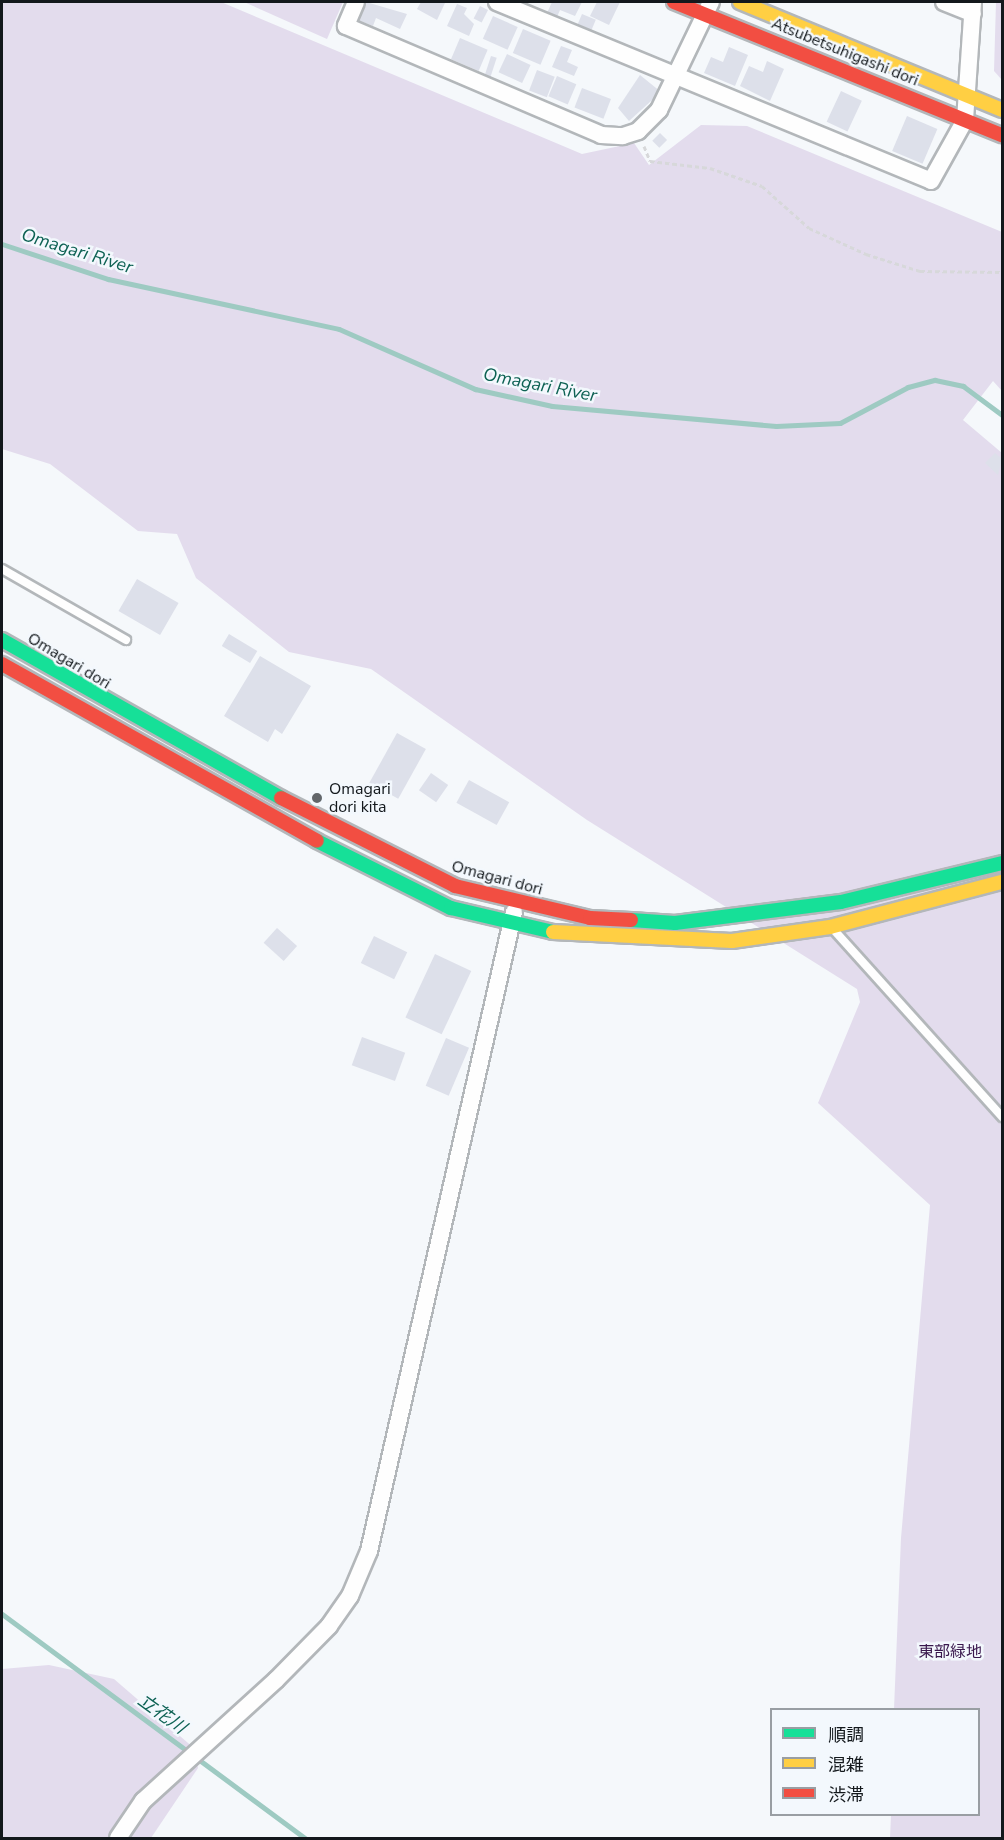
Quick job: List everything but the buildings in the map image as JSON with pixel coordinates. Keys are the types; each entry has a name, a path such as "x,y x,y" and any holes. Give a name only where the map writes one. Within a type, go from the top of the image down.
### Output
{"street":[{"path":"356,2 346,26 601,135 638,131 679,77 708,8"},
{"path":"497,2 931,181 965,120 968,96 973,8 944,2"},
{"name":"Atsubetsuhigashi dori","path":"674,2 708,8 1002,135"},
{"name":"Atsubetsuhigashi dori","path":"740,2 1002,110"},
{"name":"Omagari dori","path":"2,640 77,687 402,863 454,886 515,902 590,918 675,923 841,902 1002,862"},
{"path":"2,663 392,883 451,908 566,935 677,943 830,927 1002,882"},
{"path":"118,1839 143,1801 276,1680 329,1626 350,1596 369,1551 513,922 515,902"}],"lane":[{"path":"2,568 126,640"},
{"path":"830,927 1002,1117"}],"path":[{"path":"638,131 650,161 710,168 762,186 808,228 866,255 920,271 1002,272"}],"green space":[{"name":"東部緑地","path":"2,2 221,2 582,154 634,143 649,165 701,125 747,126 1002,232 1002,391 993,381 963,420 1002,453 1002,1838 890,1838 891,1816 980,1816 980,1708 894,1708 901,1538 930,1205 818,1103 860,1002 857,989 587,820 371,669 289,652 196,578 177,534 138,531 50,464 2,449"},
{"path":"244,2 343,2 327,39"},
{"path":"996,2 1002,2 1002,80 994,71"},
{"path":"49,1665 114,1679 195,1749 198,1768 151,1838 2,1838 2,1669"}],"waterway":[{"name":"Omagari River","path":"2,244 108,279 339,329 475,389 552,406 776,426 840,423 908,387 935,380 963,386 1002,415"},
{"name":"立花川","path":"2,1614 305,1838"}],"traffic: fast":[{"path":"2,640 281,798"},
{"path":"317,841 451,908 553,932"},
{"path":"631,920 675,923 841,902 1002,863"}],"traffic: slow":[{"path":"740,2 1002,110"},
{"path":"553,932 732,941 830,927 1002,882"}],"traffic: jam":[{"path":"674,2 1002,135"},
{"path":"2,664 317,841"},
{"path":"281,798 455,886 590,918 631,920"}],"place":[{"name":"Omagari dori kita","path":"317,798"}]}
